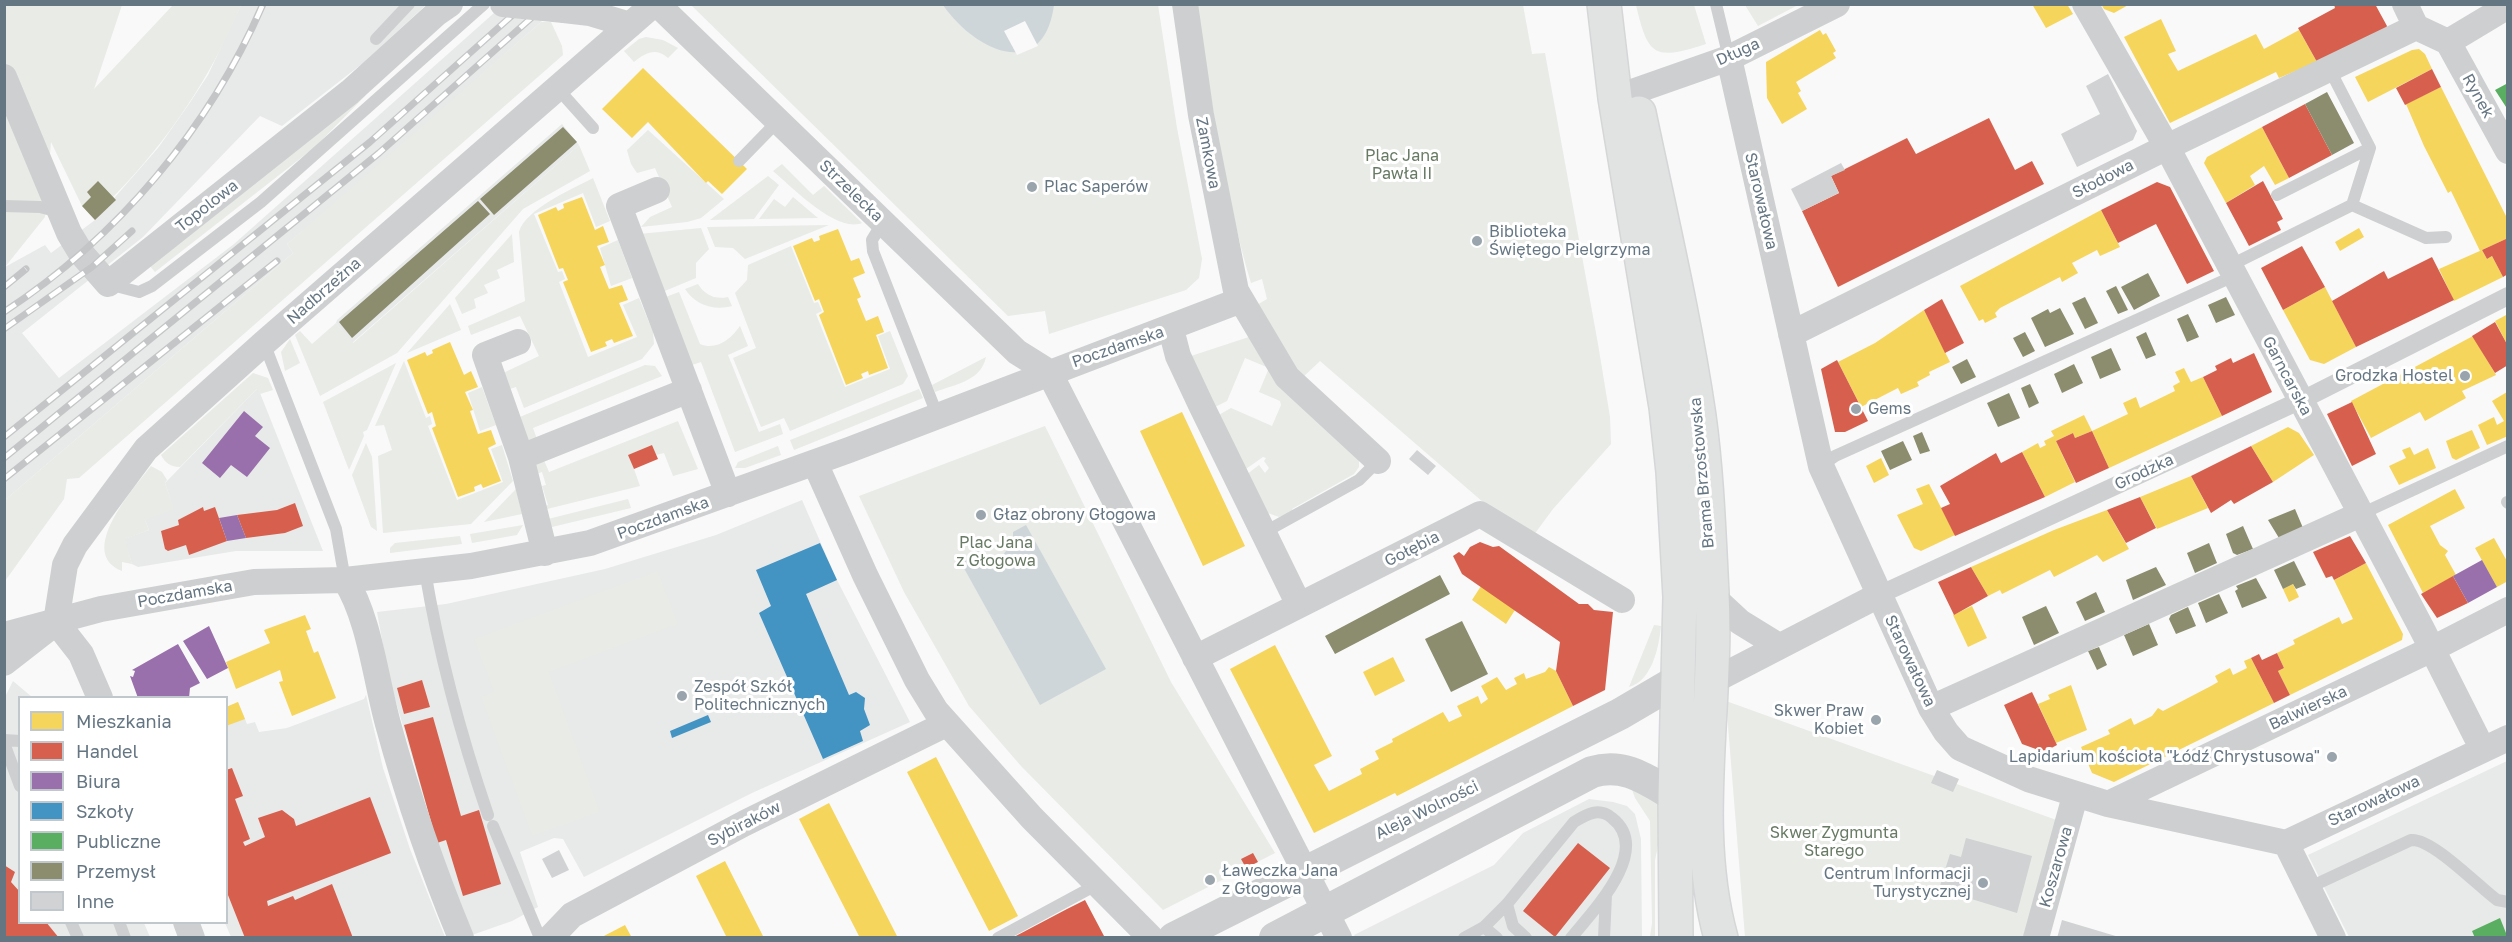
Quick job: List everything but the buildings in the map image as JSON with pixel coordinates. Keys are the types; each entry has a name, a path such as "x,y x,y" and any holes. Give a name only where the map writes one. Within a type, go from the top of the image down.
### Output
{"main road":[{"name":"Brama Brzostowska","path":"1605,12 1629,67 1635,91 1684,328 1699,420 1712,596 1707,764 1709,876 1713,911 1721,938"},
{"name":"Brama Brzostowska","path":"1605,12 1615,98 1666,407 1673,472 1680,597 1675,796 1676,938"}],"street":[{"name":"Topolowa","path":"108,284 350,92 450,4"},
{"path":"503,4 590,13 630,25"},
{"name":"Nadbrzeżna","path":"56,622 66,565 86,527 130,468 169,427 656,4"},
{"name":"Strzelecka","path":"656,4 1017,352 1049,372"},
{"name":"Zamkowa","path":"1185,4 1201,115 1233,283 1241,300"},
{"name":"Długa","path":"1635,91 1729,58 1837,4"},
{"name":"Garncarska","path":"2085,4 2167,147 2483,750"},
{"path":"2405,4 2416,27 2448,42 2508,6"},
{"name":"Słodowa","path":"1791,334 2167,147 2416,27"},
{"name":"Rynek","path":"2448,42 2508,151"},
{"name":"Starowałowa","path":"1729,58 1821,466 1931,708 1946,732 1960,748 2028,780 2076,795 2286,843 2508,738"},
{"path":"4,77 13,120 81,253 108,284"},
{"path":"657,190 619,206 728,494"},
{"name":"Grodzka","path":"1711,682 1879,594 2299,400 2508,296"},
{"path":"1241,300 1295,386 1378,461"},
{"name":"Poczdamska","path":"4,635 101,609 254,582 345,580 424,571 545,553 591,543 816,463 1049,372 1171,329 1241,300"},
{"path":"1171,329 1178,356 1299,605"},
{"path":"518,342 485,355 521,457 545,553"},
{"path":"1049,372 1333,925"},
{"path":"521,457 689,390"},
{"path":"816,463 865,575 917,680 946,724 1025,810 1151,938"},
{"name":"Gołębia","path":"1195,658 1480,514 1622,600"},
{"path":"1931,708 2361,514"},
{"path":"345,580 358,602 379,692 416,821 461,938"},
{"path":"1712,596 1740,622 1779,646"},
{"name":"Balwierska","path":"2108,804 2432,649 2508,610"},
{"path":"4,663 56,622 81,654 99,696"},
{"name":"Aleja Wolności","path":"1174,938 1620,714 1678,680"},
{"name":"Sybiraków","path":"550,938 562,923 583,909 745,823 946,724"},
{"path":"1275,938 1333,925 1592,772 1611,768 1633,772 1675,796"},
{"name":"Koszarowa","path":"2036,938 2076,795"},
{"path":"2286,843 2333,938"}],"lane":[{"path":"376,39 409,4"},
{"path":"108,284 139,292 152,286 261,202 484,4"},
{"name":"Starowałowa","path":"1716,4 1729,58"},
{"path":"1821,466 1835,456 2231,271 2352,205 2370,148 2330,70"},
{"path":"558,89 593,128"},
{"path":"739,161 778,121"},
{"path":"2277,195 2370,148"},
{"path":"2352,205 2426,238 2446,237"},
{"path":"4,206 40,207 62,213"},
{"path":"883,222 872,240 873,251 938,417"},
{"path":"264,343 336,528 345,580"},
{"path":"2361,514 2508,446"},
{"path":"1263,533 1359,480 1378,461"},
{"path":"424,571 454,700 491,821 540,938"},
{"path":"4,742 18,780"},
{"path":"1464,938 1484,927 1507,904 1574,822 1588,813 1607,813 1625,834 1626,847 1622,866 1606,895 1571,938"},
{"path":"2308,888 2411,840 2418,839 2431,846 2497,900 2508,902"},
{"path":"998,938 1098,884"},
{"path":"1604,938 1606,895"},
{"path":"1507,904 1513,926 1526,938"},
{"path":"1669,938 1676,904"},
{"path":"72,924 78,938"},
{"path":"1484,927 1497,938"}],"shaded area":[{"path":"241,5 426,5 363,63 282,126 260,116 143,237 22,333 59,378 234,244 503,5 560,5 363,180 287,244 293,253 5,500 5,267 45,245 51,253 95,220 158,148 189,104 208,75"},
{"path":"943,5 1054,5 1047,30 1036,45 1022,52 1006,52 989,46 972,35"},
{"path":"562,124 579,145 352,343 336,323 337,320"},
{"path":"258,388 323,551 236,551 138,567 132,564 124,539 149,530 145,520 171,501 165,483"},
{"name":"Zespół Szkół Politechnicznych","path":"802,500 837,580 910,722 752,793 584,877 563,839 554,838 520,852 538,907 512,921 472,935 437,843 389,678 377,612 446,604 605,569 716,535"},
{"path":"1026,525 1106,669 1040,705 960,561 978,551 987,558 1003,555 1013,542 1013,532"},
{"path":"13,681 31,696 18,696 18,924 144,924 150,937 5,938 4,699"},
{"path":"366,695 383,768 410,849 445,937 231,937 225,924 228,924 228,707 238,702 247,724 255,722 259,732 287,728 364,699"},
{"path":"2507,761 2507,937 2349,937 2308,855"},
{"path":"1589,799 1627,806 1635,814 1641,839 1642,937 1356,938 1354,935 1494,865 1523,833"}],"green space":[{"path":"5,5 122,5 94,89 173,5 241,5 202,83 170,131 113,197 116,200 95,220 82,206 51,142 45,217 5,267"},
{"name":"Plac Saperów","path":"691,5 1158,5 1177,128 1202,259 1199,278 1186,290 1049,334 1045,311 1008,316"},
{"name":"Plac Jana Pawła II","path":"1197,5 1523,5 1532,54 1545,53 1598,344 1610,417 1611,444 1553,509 1533,536 1491,509 1320,361 1300,380 1257,305 1267,299 1262,279 1251,283 1233,214 1219,145"},
{"path":"1636,5 1694,5 1706,44 1675,52 1664,53 1656,50 1645,35"},
{"path":"1745,5 1798,5 1758,26"},
{"path":"541,22 551,22 562,46 563,55 79,478 67,479 64,499 5,581 5,500 293,253 287,244"},
{"path":"646,37 663,40 678,48 668,58 651,52 634,62 624,51 639,39"},
{"path":"367,94 315,147 155,272 149,265"},
{"path":"648,130 724,199 701,218 687,222 641,227 650,217 672,207 655,168 637,173 631,164 627,150"},
{"path":"579,145 590,171 523,209 397,353 320,396 295,335 300,331 312,344 336,323 353,343"},
{"path":"782,164 813,195 824,186 862,223 851,224 840,221 815,207 773,171"},
{"path":"768,176 779,185 754,219 710,220"},
{"path":"593,178 610,221 596,227 583,193 534,214 558,272 562,271 565,279 559,282 588,357 637,337 623,305 639,298 653,332 654,344 642,359 524,408 516,387 504,391 501,374 539,356 520,316 471,335 468,326 525,301 519,232 523,224 530,215 551,200"},
{"path":"793,197 818,218 759,219 774,199 785,207"},
{"path":"829,225 745,259 733,248 715,247 707,227"},
{"path":"701,228 709,249 696,263 696,278 660,293 639,234"},
{"path":"512,234 514,262 497,270 500,278 484,285 488,293 474,299 476,308 462,314 455,298"},
{"path":"618,240 632,278 611,286 600,248"},
{"path":"791,246 814,303 818,302 822,311 816,314 845,387 890,369 878,336 890,331 908,376 903,384 790,431 784,418 761,427 733,358 756,348 735,293 747,280 748,265"},
{"path":"698,284 711,296 728,297 732,306 718,308 700,303 685,289"},
{"path":"679,292 700,344 717,345 732,335 740,326 748,346 728,355 759,432 780,424 783,434 735,452 701,362 689,366 663,298"},
{"path":"450,304 461,330 407,353"},
{"path":"1255,335 1359,457 1359,467 1354,474 1292,509 1294,512 1279,517 1265,512 1246,475 1259,465 1265,473 1269,468 1264,461 1266,458 1263,457 1243,471 1217,416 1231,408 1272,426 1281,405 1280,401 1259,392 1269,368 1245,358 1227,401 1213,408 1188,357"},
{"path":"290,339 300,363 285,371 281,352"},
{"path":"986,357 983,365 973,377 935,392 932,385"},
{"path":"404,361 426,418 430,416 432,424 428,426 457,500 503,482 491,449 502,445 513,481 471,524 383,533 378,456 392,450 384,425 375,426"},
{"path":"396,363 367,430 363,432 364,436 349,470 323,402"},
{"path":"645,365 655,366 662,376 533,428 538,442 526,447 515,419"},
{"path":"253,373 268,378 273,390 260,394 257,389 180,467 166,462 161,455"},
{"path":"482,387 496,425 480,431 468,393"},
{"path":"919,389 923,398 794,450 790,440"},
{"path":"678,421 698,469 673,476 664,453 656,455 652,445 629,455 640,486 543,510 542,507 548,505 542,486 546,485 542,472 533,475 530,461 543,458 549,472"},
{"name":"Plac Jana z Głogowa","path":"1045,426 1171,682 1275,853 1163,910 1021,766 969,706 904,592 859,496"},
{"path":"366,443 372,457 377,531 371,527 352,475"},
{"path":"778,446 781,455 745,468 735,468 738,462"},
{"path":"151,466 162,472 167,480 165,483 174,509 145,520 149,530 125,539 132,564 122,562 122,571 109,562 105,550 106,536 112,520"},
{"path":"516,489 522,514 484,522"},
{"path":"628,499 631,508 552,527 544,520"},
{"path":"523,525 517,535 472,543 470,534"},
{"path":"460,536 462,544 390,553 390,548 395,543"},
{"path":"658,571 678,624 549,672 600,812 532,836 481,697 494,692 474,639"},
{"path":"1654,625 1661,626 1653,662 1643,678 1637,684 1629,687"},
{"name":"Skwer Zygmunta Starego","path":"1726,701 2062,822 2028,937 1745,937"},
{"path":"1630,784 1654,799 1660,807 1661,832 1655,860 1655,937 1650,937 1652,923 1650,821 1635,798"}],"pier":[{"path":"1025,21 1038,46 1017,55 1004,31"}],"railway":[{"path":"4,312 85,250 122,215 156,177 216,94 263,4"},
{"path":"4,437 370,142 525,4"},
{"path":"4,458 379,153 547,4"},
{"path":"4,329 92,267 132,231"},
{"path":"4,479 277,261"},
{"path":"4,287 26,269"}],"place":[{"name":"Plac Saperów","path":"1032,187"},
{"name":"Biblioteka Świętego Pielgrzyma","path":"1477,241"},
{"name":"Grodzka Hostel","path":"2465,376"},
{"name":"Gems","path":"1856,409"},
{"name":"Głaz obrony Głogowa","path":"981,515"},
{"name":"Zespół Szkół Politechnicznych","path":"682,696"},
{"name":"Skwer Praw Kobiet","path":"1876,720"},
{"name":"Lapidarium kościoła \"Łódź Chrystusowa\"","path":"2332,757"},
{"name":"Ławeczka Jana z Głogowa","path":"1210,880"},
{"name":"Centrum Informacji Turystycznej","path":"1983,883"}]}
